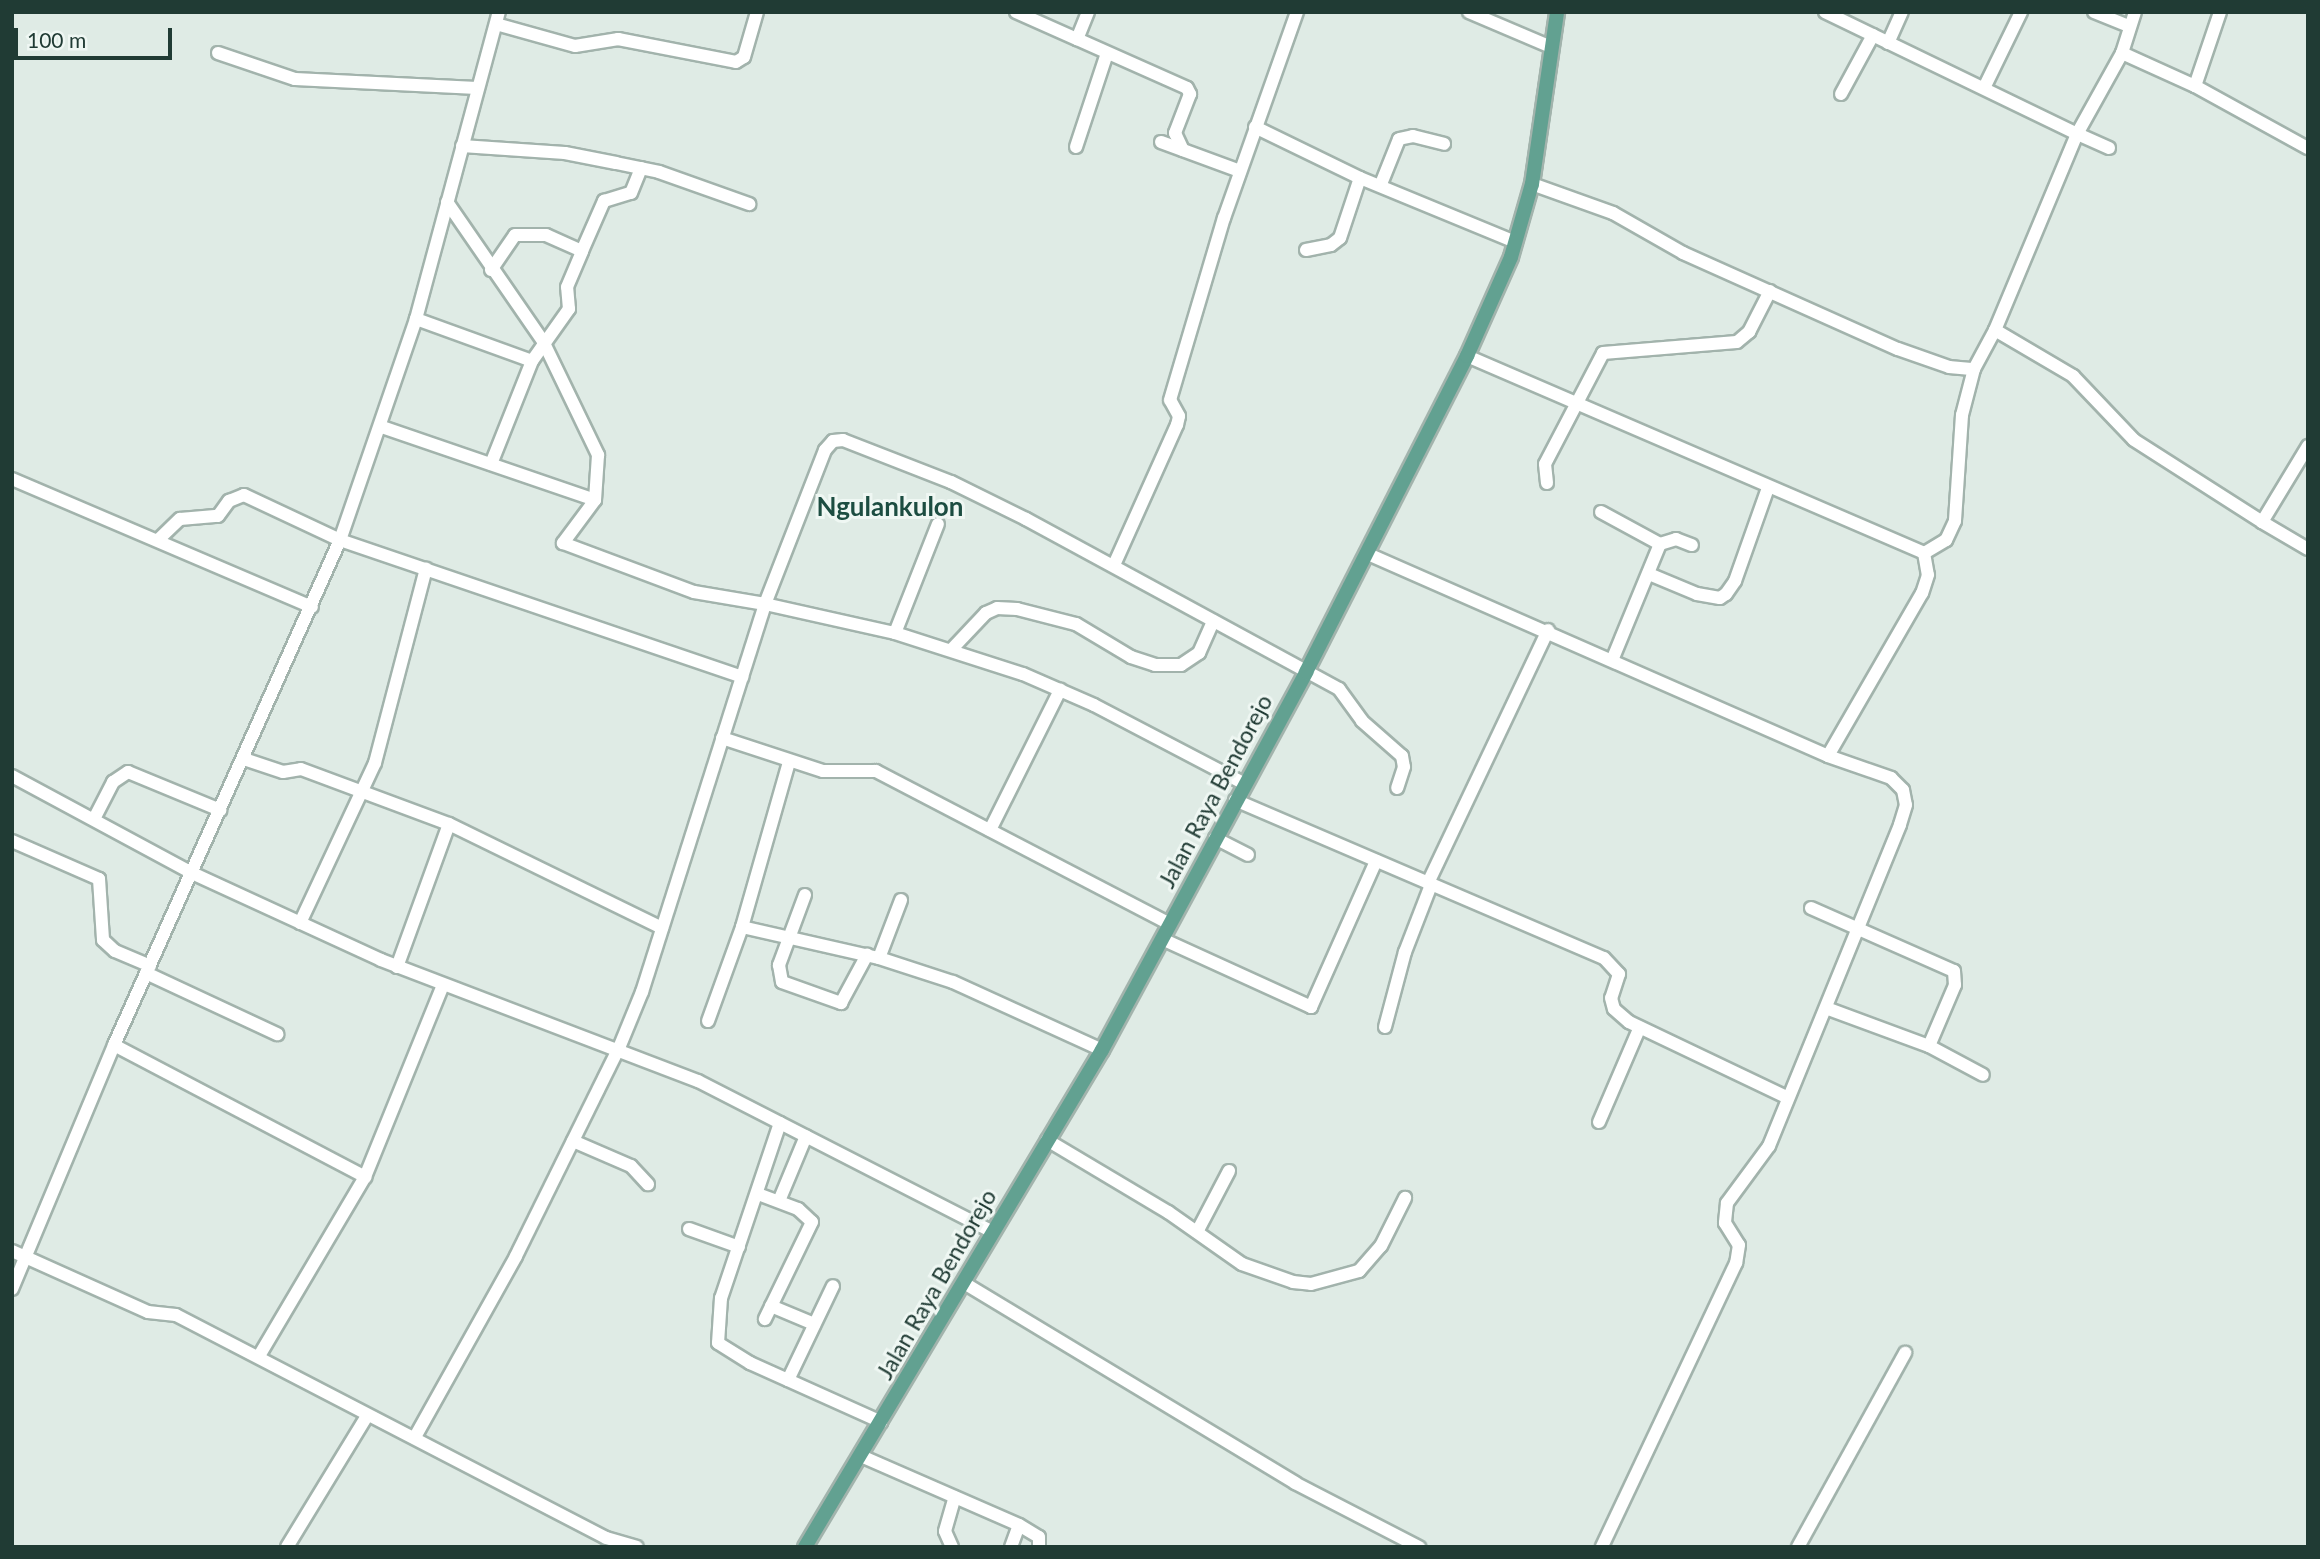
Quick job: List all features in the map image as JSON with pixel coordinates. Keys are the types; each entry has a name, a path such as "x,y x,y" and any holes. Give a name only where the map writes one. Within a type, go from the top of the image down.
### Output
{"main road":[{"name":"Jalan Raya Bendorejo","path":"804,1547 1102,1050 1243,783 1306,672 1467,356 1515,242 1532,184 1557,12"}],"street":[{"path":"12,1289 114,1045 340,540 382,427 416,319 497,18 575,46 627,40 736,62 744,57 757,12"},
{"path":"1016,12 1188,88 1190,94 1175,133 1183,150"},
{"path":"1077,39 1087,12"},
{"path":"1114,565 1177,425 1179,416 1170,400 1240,171 1297,12"},
{"path":"1469,12 1551,47"},
{"path":"1825,12 2109,148"},
{"path":"1888,43 1902,12"},
{"path":"1984,88 2021,12"},
{"path":"2094,12 2129,26"},
{"path":"1924,554 1946,540 1959,508 1962,415 1974,369 1995,330 2077,134 2122,53 2129,26 2136,12"},
{"path":"2195,86 2220,12"},
{"path":"1841,94 1873,36"},
{"path":"1076,148 1107,53"},
{"path":"2122,53 2195,86 2308,148"},
{"path":"218,54 295,79 477,88"},
{"path":"1255,127 1360,178 1381,184 1515,242"},
{"path":"1381,184 1399,139 1413,136 1444,144"},
{"path":"1161,142 1240,171"},
{"path":"462,146 565,153 641,168 749,204"},
{"path":"491,464 532,361 541,344 569,309 566,287 604,201 631,193 641,168"},
{"path":"1306,250 1331,245 1340,237 1360,178"},
{"path":"1532,184 1613,213 1683,253 1898,349 1949,367 1974,369"},
{"path":"447,202 541,344 598,455 595,500 563,543 694,592 765,604 895,633 951,650 1060,690 1243,783"},
{"path":"491,270 515,235 547,235 582,251"},
{"path":"1547,482 1545,464 1603,353 1737,342 1749,332 1770,291"},
{"path":"416,319 532,361"},
{"path":"1995,330 2064,369 2103,403 2134,440 2308,549"},
{"path":"1467,356 1924,554"},
{"path":"382,427 595,500"},
{"path":"415,1437 573,1141 619,1048 662,928 765,604 825,450 833,441 851,443 951,482 1114,565 1339,690 1362,721 1402,756 1404,767 1396,788"},
{"path":"2262,522 2308,446"},
{"path":"12,479 159,539 312,607"},
{"path":"1649,574 1697,594 1720,598 1727,594 1735,581 1768,488"},
{"path":"159,539 180,519 218,516 229,501 244,495 340,540 742,677"},
{"path":"1601,512 1660,544 1676,539 1692,545"},
{"path":"895,633 938,524"},
{"path":"1613,658 1660,544"},
{"path":"1368,554 1613,658 1828,756 1891,778 1903,790 1906,805 1900,825 1860,929 1769,1146 1727,1203 1725,1223 1739,1245 1733,1269 1715,1299 1602,1547"},
{"path":"1828,756 1922,593 1928,575 1924,554"},
{"path":"300,923 364,792 383,741 426,569"},
{"path":"951,650 986,613 997,608 1017,609 1076,624 1131,657 1155,665 1181,665 1199,653 1213,621"},
{"path":"1385,1027 1405,952 1429,884 1548,630"},
{"path":"990,830 1060,690"},
{"path":"722,737 789,762 835,773 876,771 1170,924"},
{"path":"244,759 283,772 301,769 449,824 662,928"},
{"path":"708,1021 742,927 789,762"},
{"path":"94,819 113,782 128,772 220,810"},
{"path":"12,776 191,873 397,967 619,1048 698,1081 993,1232"},
{"path":"1235,800 1604,958 1619,974 1611,998 1614,1009 1640,1027 1788,1098"},
{"path":"397,967 449,824"},
{"path":"1215,838 1248,856"},
{"path":"12,841 99,879 103,940 115,951 277,1034"},
{"path":"1162,939 1311,1007 1376,861"},
{"path":"805,895 779,965 782,982 838,1003 844,1001 873,956 901,900"},
{"path":"1811,908 1954,971 1955,985 1929,1046"},
{"path":"742,927 873,956 953,982 1102,1050"},
{"path":"259,1356 365,1177 443,985"},
{"path":"1826,1008 1929,1046 1983,1075"},
{"path":"1599,1122 1640,1027"},
{"path":"114,1045 365,1177"},
{"path":"780,1123 721,1298 718,1342 725,1351 881,1422"},
{"path":"779,1201 806,1136"},
{"path":"1047,1140 1262,1274 1311,1284 1359,1271 1370,1262 1405,1198"},
{"path":"573,1141 631,1166 648,1184"},
{"path":"1197,1233 1229,1171"},
{"path":"758,1194 808,1215 811,1222 765,1319"},
{"path":"690,1229 739,1247"},
{"path":"12,1251 148,1312 176,1315 606,1538 637,1547"},
{"path":"964,1283 1295,1483 1419,1547"},
{"path":"788,1380 833,1286"},
{"path":"771,1306 814,1324"},
{"path":"1798,1547 1905,1353"},
{"path":"287,1547 367,1416"},
{"path":"861,1455 1019,1525 1039,1538 1039,1547"},
{"path":"952,1547 945,1531 956,1497"},
{"path":"1011,1547 1019,1525"}],"district":[{"name":"Ngulankulon","path":"890,507"}]}
